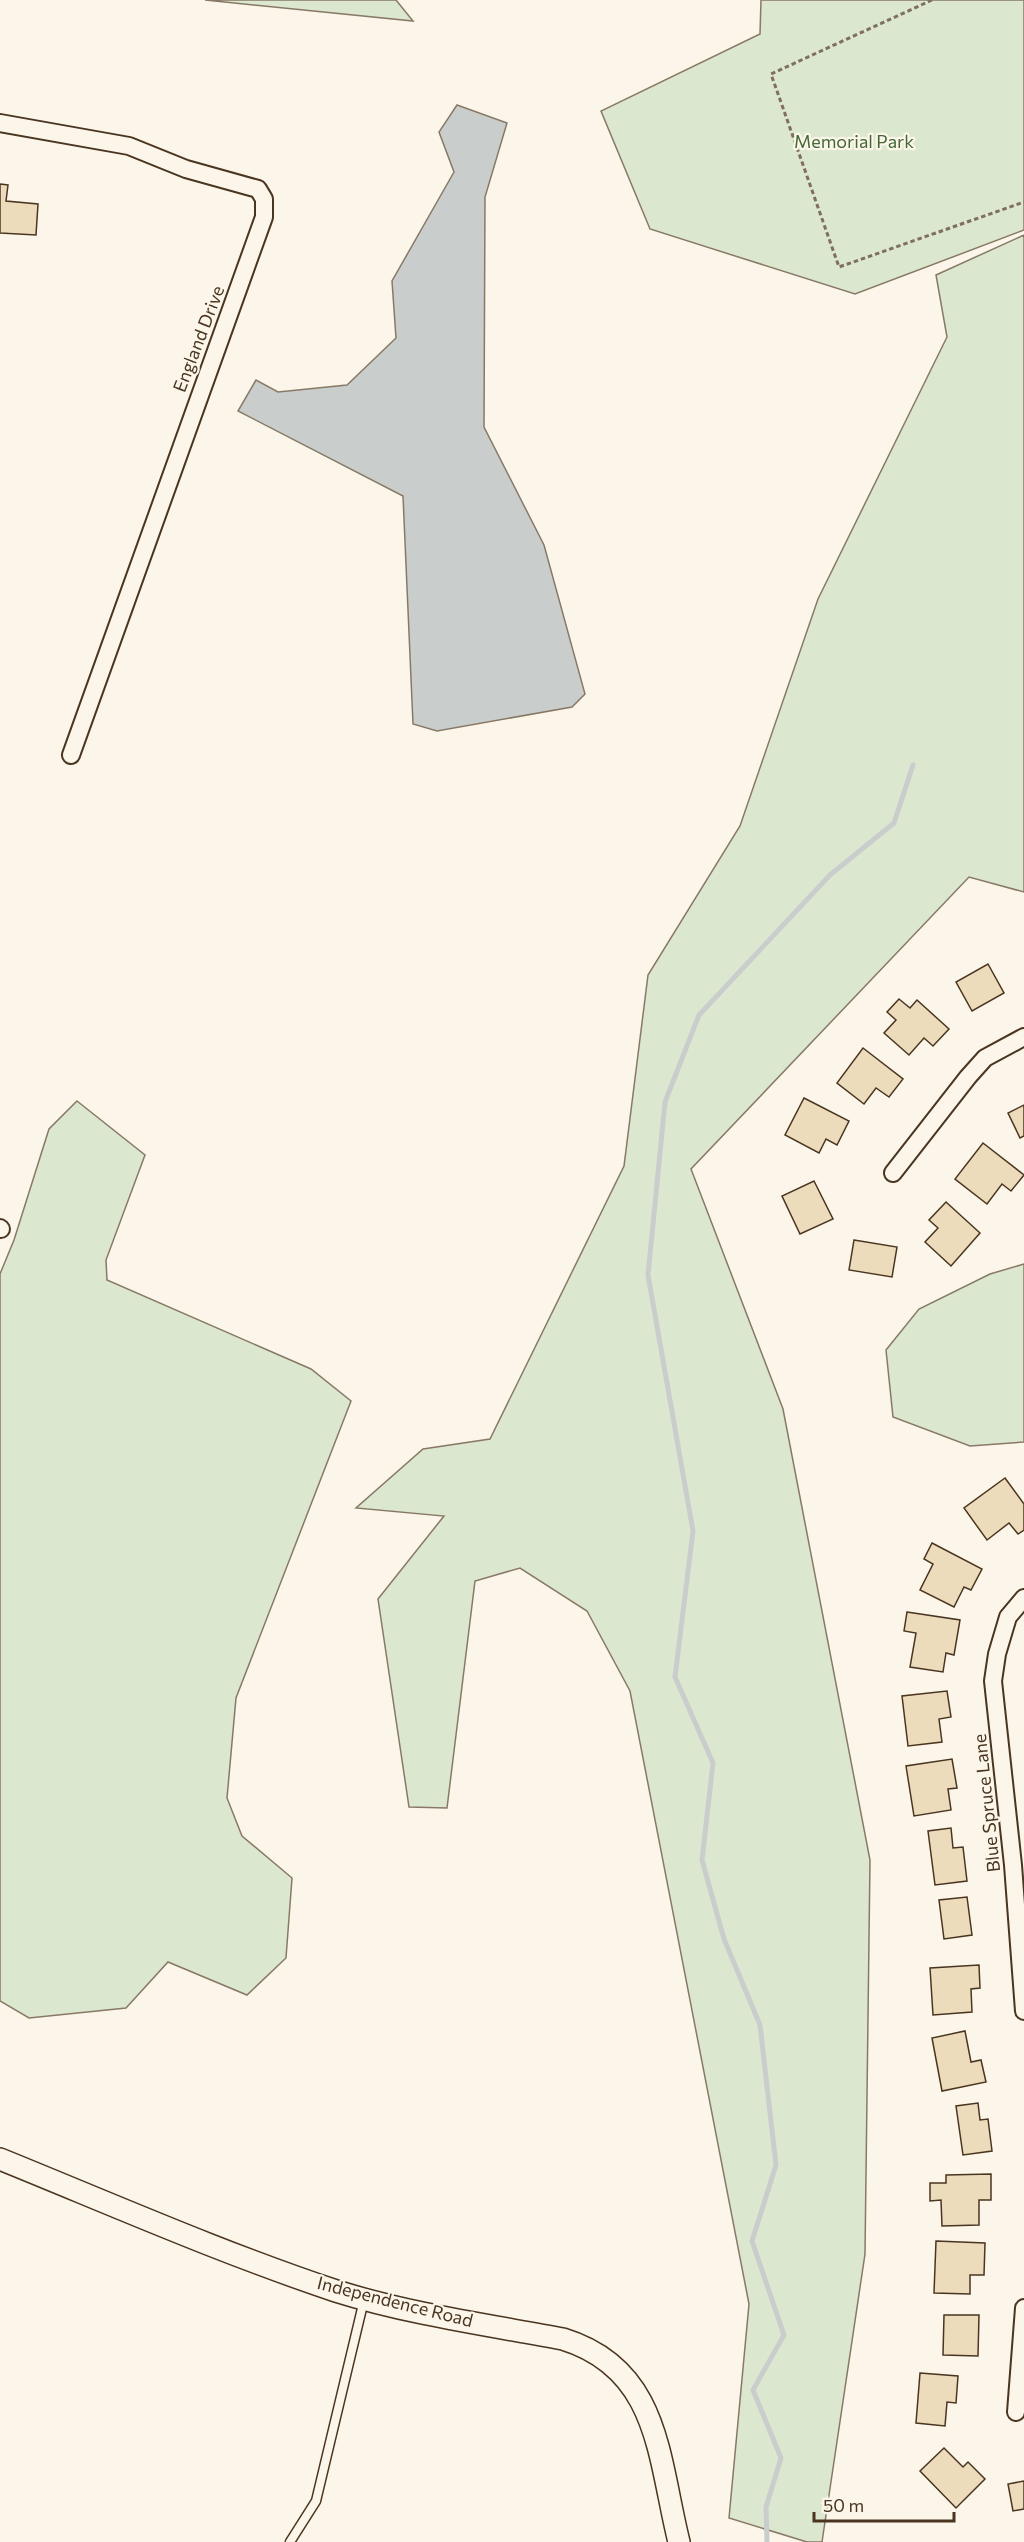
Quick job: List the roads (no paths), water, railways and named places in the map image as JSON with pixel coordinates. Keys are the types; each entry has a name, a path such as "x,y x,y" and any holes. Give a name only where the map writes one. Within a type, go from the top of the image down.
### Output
{"street":[{"name":"England Drive","path":"0,123 107,144 129,146 186,170 258,189 264,199 264,217 243,280 195,406 71,755"},
{"path":"893,1173 985,1058 1024,1037"},
{"name":"Blue Spruce Lane","path":"1024,1598 1008,1617 997,1654 993,1681 1018,1865 1024,2011"},
{"name":"Independence Road","path":"0,2159 222,2248 337,2291 587,2347 604,2357 624,2374 637,2391 658,2449 679,2542"},
{"path":"1016,2412 1024,2308"}],"lane":[{"path":"290,2542 316,2501 365,2298"}],"waterway":[{"path":"767,2542 766,2507 781,2458 753,2390 784,2335 752,2241 776,2165 760,2025 724,1939 702,1860 713,1763 675,1677 693,1531 648,1275 665,1102 699,1015 830,875 894,823 913,765"}],"park label":[{"name":"Memorial Park","path":"854,142"}]}
